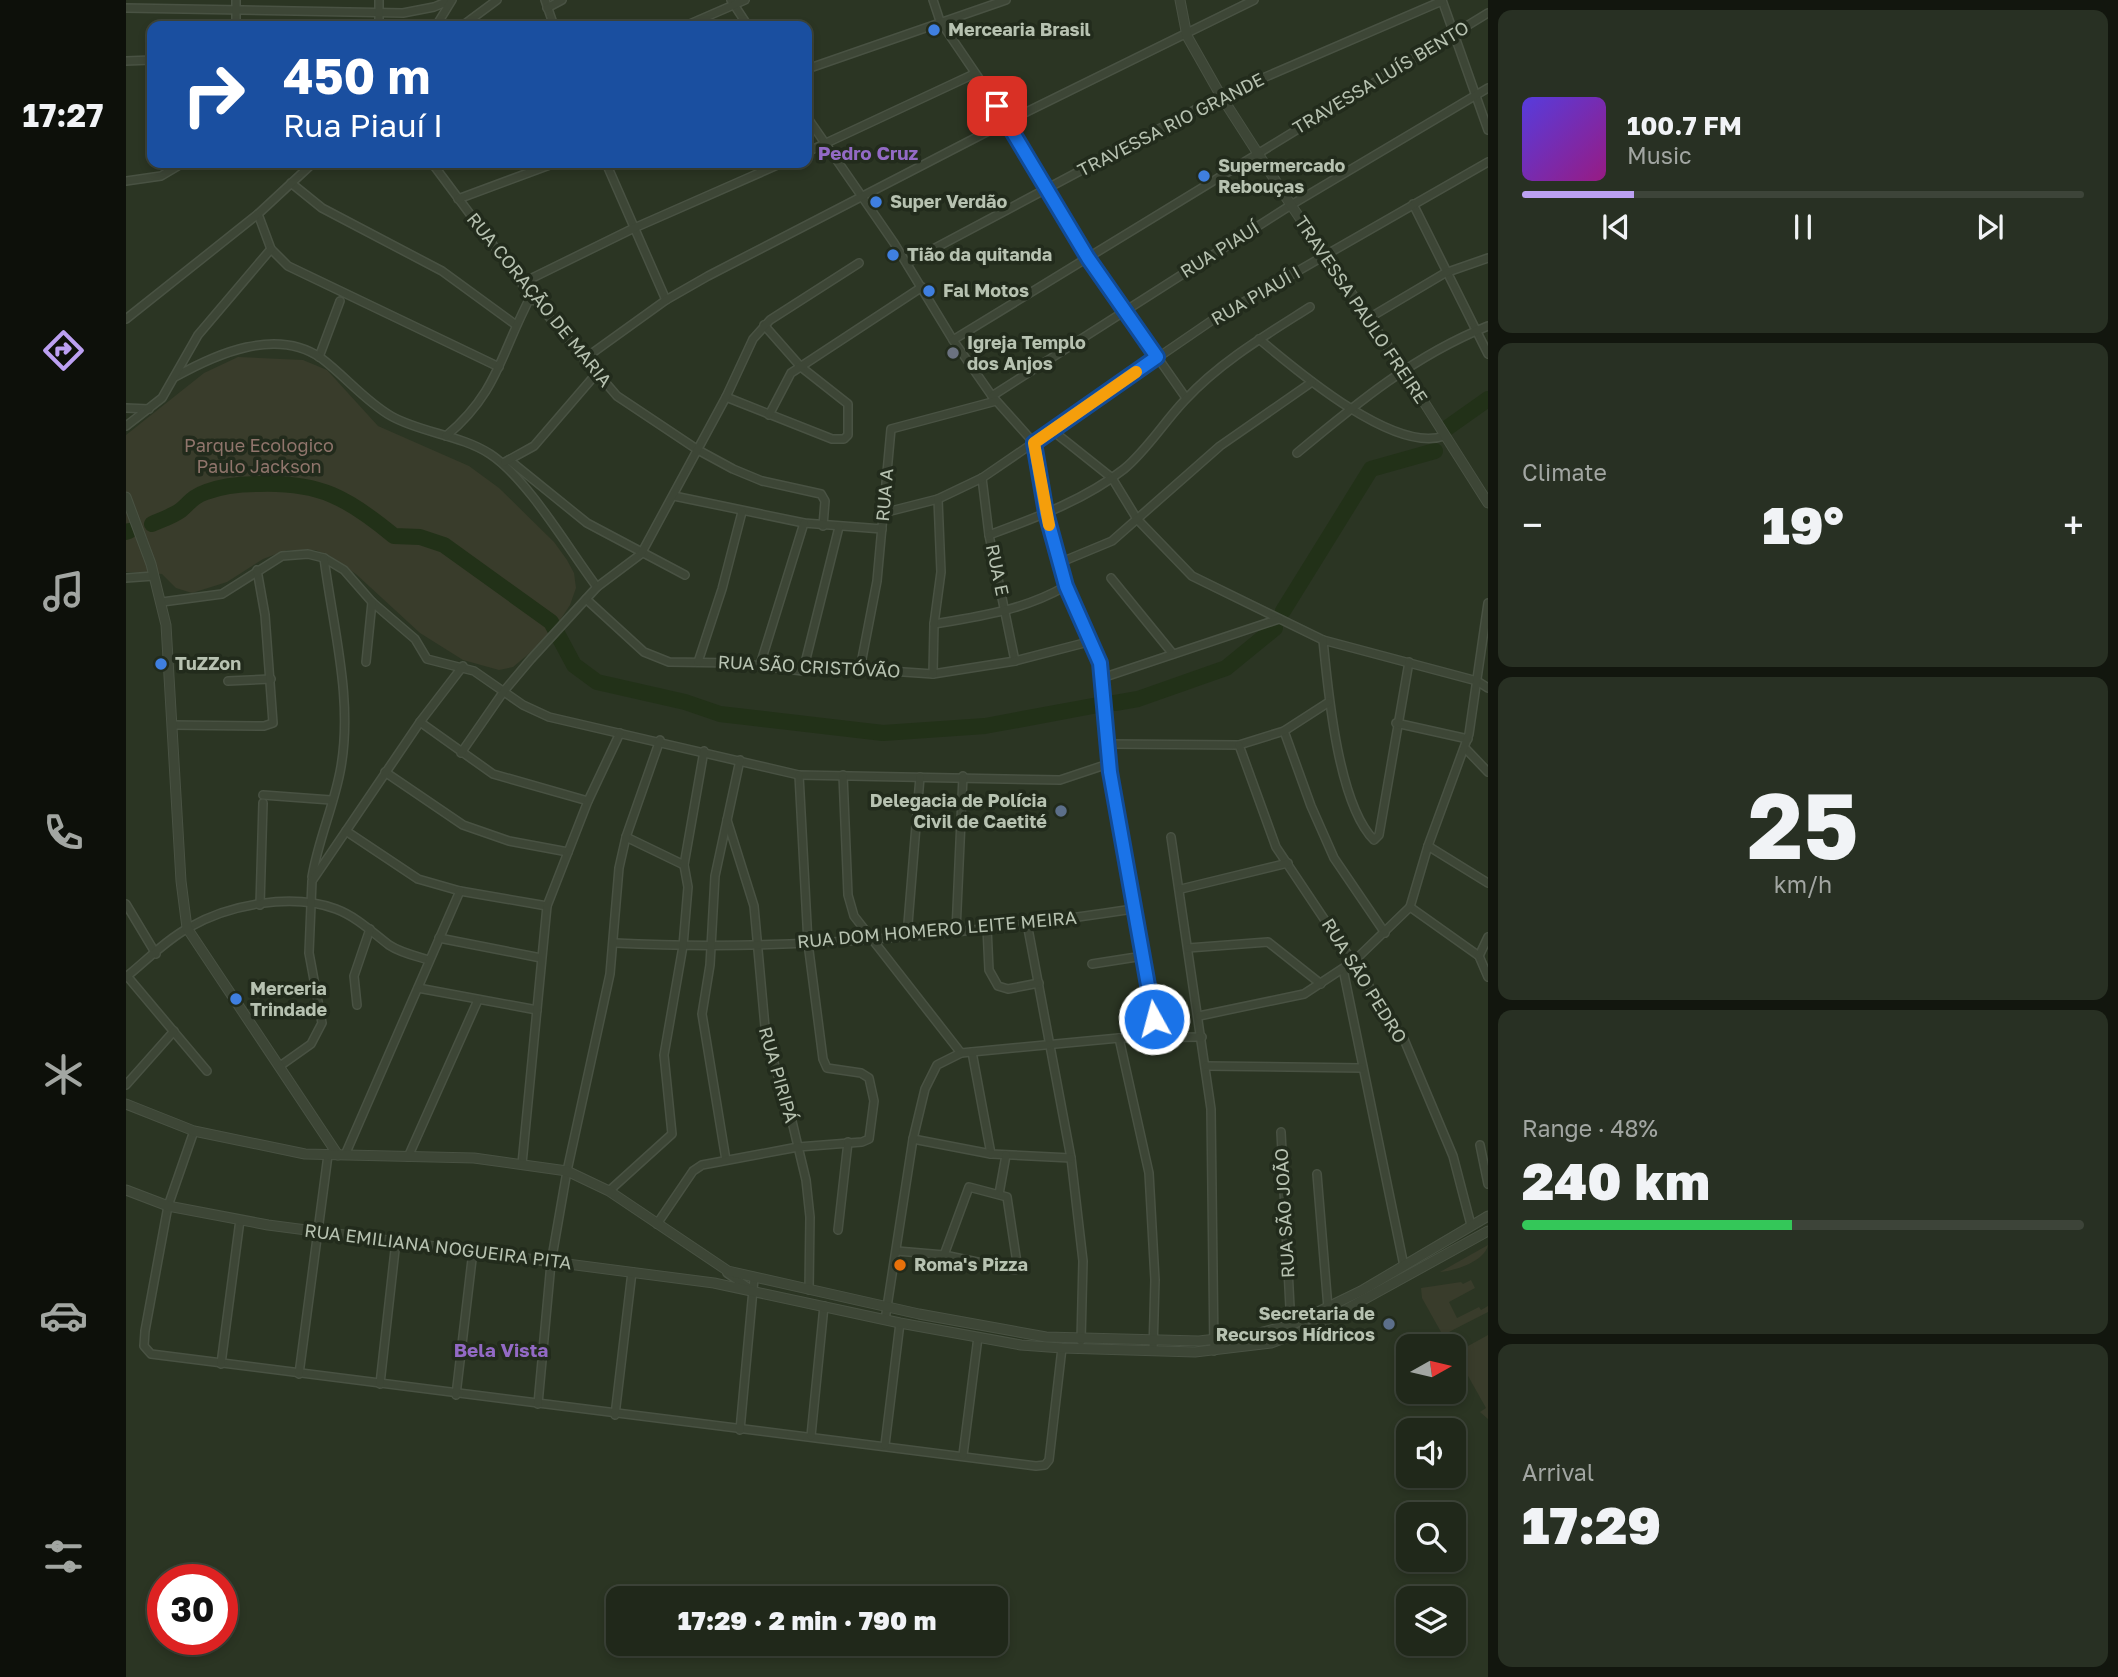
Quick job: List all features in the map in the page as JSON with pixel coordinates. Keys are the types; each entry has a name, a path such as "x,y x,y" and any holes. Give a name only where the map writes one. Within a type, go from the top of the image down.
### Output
{"street":[{"path":"236,0 236,21"},
{"path":"379,0 379,21"},
{"path":"126,8 378,13 418,10 452,0"},
{"path":"439,21 452,0"},
{"path":"469,21 497,0"},
{"path":"552,21 546,4 562,0"},
{"path":"695,21 732,2 745,0"},
{"path":"933,0 940,21 1008,121 1088,258 1186,398"},
{"path":"812,67 1006,0"},
{"name":"TRAVESSA PAULO FREIRE","path":"1180,0 1187,36 1221,96 1256,153 1404,369 1488,503"},
{"path":"584,359 666,300 1008,121 1187,36 1254,0"},
{"path":"1442,0 1488,130"},
{"name":"TRAVESSA RIO GRANDE","path":"907,263 1221,96 1442,0"},
{"path":"732,2 745,21"},
{"name":"TRAVESSA LUÍS BENTO","path":"953,340 1488,13"},
{"path":"126,61 147,60"},
{"path":"812,150 974,74"},
{"name":"RUA PIAUÍ","path":"994,398 1291,205 1488,88"},
{"path":"812,125 907,263 953,340 994,398 1034,443 1046,513 1059,563 1066,586 1092,641 1102,678 1108,764 1156,1037"},
{"name":"RUA PIAUÍ I","path":"883,513 938,499 982,478 1214,319 1488,162"},
{"path":"126,181 161,176 175,168"},
{"path":"126,319 258,214 307,168"},
{"name":"RUA CORAÇÃO DE MARIA","path":"436,168 531,296 596,374 627,404 698,450 762,481 821,494 825,501 823,526"},
{"path":"458,199 542,168"},
{"path":"608,168 632,229 666,300"},
{"path":"522,283 632,229 771,168"},
{"path":"290,183 322,208 442,271 516,325"},
{"path":"1413,204 1445,273 1488,354"},
{"path":"258,214 271,249 282,262 499,367"},
{"path":"126,426 162,398 198,335 271,249"},
{"path":"1369,317 1445,273 1488,258"},
{"path":"461,753 504,691 586,599 597,587 641,554 726,397 746,353 764,325 859,263"},
{"path":"769,415 791,373 922,287"},
{"path":"446,436 478,405 499,367 531,296"},
{"path":"319,357 340,301"},
{"path":"989,535 1046,513 1112,478 1136,457 1186,398 1240,351 1310,307"},
{"path":"726,397 832,439 844,439 848,435 848,404 801,367 764,325"},
{"path":"1297,453 1404,369 1437,348 1488,326"},
{"path":"1259,339 1312,383 1350,409 1408,433 1433,440 1444,436"},
{"path":"175,377 214,356 258,345 282,345 319,357 394,418 481,449 505,462 587,523 685,575"},
{"path":"505,462 534,446 596,374"},
{"path":"1059,563 1103,547 1220,446 1312,383"},
{"name":"RUA A","path":"860,669 876,594 892,427 994,398"},
{"path":"126,408 149,409"},
{"path":"1053,431 1112,478 1138,519 1192,576 1323,640 1477,681 1488,688"},
{"path":"505,462 597,587"},
{"name":"RUA E","path":"982,478 989,535 1015,661"},
{"path":"674,496 804,523 882,529"},
{"path":"126,497 162,602 173,725 181,881 187,928 337,1155"},
{"path":"933,674 934,624 942,572 938,499"},
{"path":"698,662 722,589 742,512"},
{"path":"760,665 804,523"},
{"path":"803,671 839,527"},
{"path":"162,602 222,594 257,570 290,554 324,558 355,579 372,602 415,639 427,659 463,666 549,717 660,740 799,775 962,776 1060,780 1108,764"},
{"path":"280,1066 311,1044 322,1023 309,953 310,902 318,845 340,773 345,696 324,558"},
{"path":"173,725 269,725 274,720 257,570"},
{"path":"126,578 154,576"},
{"path":"1111,578 1173,654"},
{"path":"934,624 1005,612 1038,602 1066,586"},
{"name":"RUA SÃO CRISTÓVÃO","path":"586,599 652,656 669,662 760,665 803,671 860,669 933,674 1015,661 1092,641"},
{"path":"366,662 372,602"},
{"path":"1199,1016 1286,1000 1321,984 1354,961 1410,907 1428,846 1468,739 1488,603"},
{"path":"1102,678 1279,619"},
{"path":"1323,640 1329,702 1353,805 1374,840 1379,835 1396,723 1409,662"},
{"path":"312,881 420,722 463,666"},
{"path":"228,681 271,679"},
{"path":"1107,744 1239,745 1284,731 1329,702"},
{"path":"420,722 493,774 587,801"},
{"path":"1396,723 1468,739"},
{"path":"1284,731 1311,806 1335,858 1385,933"},
{"path":"522,1164 547,906 587,801 620,733"},
{"path":"538,1404 551,1263 567,1171 615,943 618,876 626,837 660,740"},
{"name":"RUA SÃO PEDRO","path":"1239,745 1270,834 1403,1037 1453,1156 1471,1226"},
{"path":"1465,748 1488,772"},
{"path":"609,1191 673,1134 664,1055 683,946 688,887 684,866 704,751"},
{"path":"726,1160 702,1023 715,876 740,760"},
{"path":"385,772 463,825 509,841 568,852"},
{"path":"657,1224 693,1171 702,1165 798,1147 865,1142 870,1136 874,1101 869,1079 861,1073 831,1069 824,1065 808,943 799,775"},
{"path":"843,775 848,895 855,916 961,1053"},
{"path":"956,931 962,776"},
{"path":"907,936 920,777"},
{"path":"260,905 263,799 331,800"},
{"name":"RUA PIRIPÁ","path":"727,820 752,899 763,1024 798,1147 809,1204 809,1290"},
{"path":"346,831 406,873 460,891 547,906"},
{"path":"626,837 684,866"},
{"path":"1171,837 1181,889 1212,1125 1214,1351"},
{"path":"1428,846 1488,883"},
{"path":"1181,889 1288,863"},
{"path":"299,1374 316,1232 337,1155 418,988 460,891"},
{"path":"207,1071 126,976 187,928 209,918 260,905 310,902 336,909 400,951 429,960"},
{"path":"126,904 156,954"},
{"path":"1410,907 1479,956 1488,978"},
{"name":"RUA DOM HOMERO LEITE MEIRA","path":"615,943 683,946 872,939 987,928 1133,909"},
{"path":"1027,923 1071,1158 1083,1261 1081,1349"},
{"path":"987,928 989,970 998,986 1008,989 1039,983"},
{"path":"357,1005 354,976 370,929"},
{"path":"1479,956 1488,937"},
{"path":"439,938 541,958"},
{"path":"1188,948 1268,942 1321,984"},
{"path":"1093,964 1143,956"},
{"path":"1343,970 1401,1272"},
{"path":"418,988 537,1010"},
{"path":"408,1157 478,1000"},
{"path":"126,1085 174,1031"},
{"path":"886,1320 913,1139 932,1071 943,1059 961,1053 1119,1038 1202,1037"},
{"path":"1119,1038 1149,1174 1155,1280 1153,1346"},
{"path":"972,1052 990,1154"},
{"path":"1206,1066 1362,1068"},
{"path":"126,1104 194,1131 305,1154 474,1158 567,1171 609,1191 752,1291"},
{"path":"194,1131 168,1206 144,1346 151,1354 456,1395 885,1445 1035,1466 1047,1463 1050,1454 1062,1349"},
{"name":"RUA SÃO JOÃO","path":"1281,1132 1292,1330"},
{"path":"913,1139 990,1154 1071,1158"},
{"path":"838,1230 848,1142"},
{"path":"1480,1145 1488,1184"},
{"path":"999,1194 1006,1155"},
{"path":"1317,1174 1328,1308"},
{"path":"897,1251 944,1255 1016,1269 1008,1199 999,1194 969,1187 944,1255"},
{"name":"RUA EMILIANA NOGUEIRA PITA","path":"126,1190 168,1206 240,1220 632,1272 752,1291 978,1337 1062,1349 1153,1346"},
{"path":"1153,1346 1292,1330 1401,1272 1488,1216"},
{"path":"221,1364 240,1220"},
{"path":"721,1268 754,1279 1033,1336 1214,1351 1271,1343 1328,1308 1488,1231"},
{"path":"380,1384 396,1241"},
{"path":"456,1395 473,1251"},
{"path":"615,1415 632,1272"},
{"path":"740,1430 754,1279"},
{"path":"811,1436 824,1306"},
{"path":"885,1445 900,1323"},
{"path":"962,1455 978,1337"}],"green space":[{"name":"Parque Ecologico Paulo Jackson","path":"238,357 303,360 327,370 378,426 469,466 499,488 554,542 574,573 576,588 570,605 549,637 513,667 499,670 463,660 420,633 357,575 330,556 315,550 287,550 263,559 227,582 192,593 176,588 162,574 126,572 126,435 204,373"},
{"path":"1488,1245 1486,1251 1475,1260 1453,1270 1440,1272"},
{"path":"1471,1280 1475,1288 1449,1302 1457,1318 1479,1307 1481,1310 1488,1306 1488,1312 1449,1332 1441,1332 1422,1298 1421,1288 1461,1282 1463,1284"},
{"path":"1488,1335 1488,1419 1480,1412 1486,1408 1466,1372 1466,1347"}],"waterway":[{"path":"1447,428 1488,399"},
{"path":"1283,611 1371,469 1435,451"},
{"path":"152,524 178,512 198,495 219,488 246,484 280,484 332,495 347,502 394,536 420,537 444,545 551,622 574,665 597,682 685,702 720,714 883,733 985,726 1098,705"},
{"path":"1115,703 1138,699 1226,668 1275,628"}],"slow traffic":[{"path":"1049,525 1034,443 1136,372"}],"place":[{"name":"Mercearia Brasil","path":"934,30"},
{"name":"Supermercado Rebouças","path":"1204,176"},
{"name":"Super Verdão","path":"876,202"},
{"name":"Tião da quitanda","path":"893,255"},
{"name":"Fal Motos","path":"929,291"},
{"name":"Igreja Templo dos Anjos","path":"953,353"},
{"name":"TuZZon","path":"161,664"},
{"name":"Delegacia de Polícia Civil de Caetité","path":"1061,811"},
{"name":"Merceria Trindade","path":"236,999"},
{"name":"Roma's Pizza","path":"900,1265"},
{"name":"Secretaria de Recursos Hídricos","path":"1389,1324"}],"district":[{"name":"Pedro Cruz","path":"868,153"},
{"name":"Bela Vista","path":"501,1350"}],"route":[{"path":"997,106 1088,258 1157,357 1034,443 1046,513 1066,586 1075,610 1097,649 1100,663 1110,772 1154,1019"}]}
